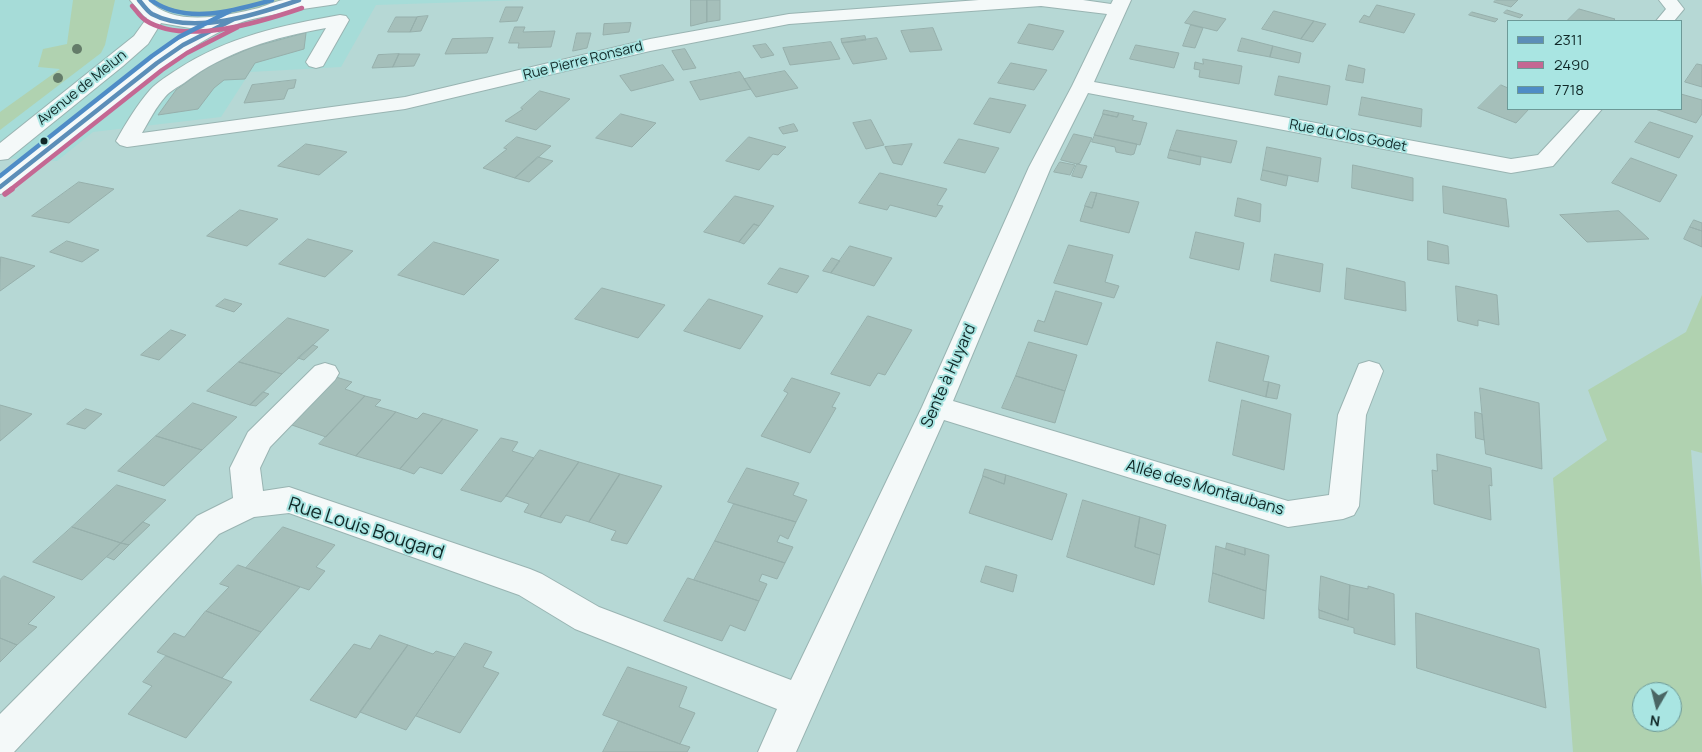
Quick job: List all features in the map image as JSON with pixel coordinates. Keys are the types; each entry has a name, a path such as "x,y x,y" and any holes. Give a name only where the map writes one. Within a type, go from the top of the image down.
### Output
{"street":[{"path":"139,0 144,10 157,17 196,22 234,19 282,7 330,0"},
{"path":"282,7 299,0"},
{"path":"1666,20 1675,9 1668,0"},
{"name":"Rue Pierre Ronsard","path":"316,62 340,20 282,30 239,43 194,65 160,91 137,120 127,141 406,103 650,45 789,19 1047,1 1120,5"},
{"name":"Sente à Huyard","path":"777,752 799,700 936,407 1040,167 1082,86 1120,5"},
{"name":"Avenue de Melun","path":"0,154 116,62 141,40 157,17"},
{"path":"0,187 157,63 234,19"},
{"name":"Rue du Clos Godet","path":"1082,86 1511,166 1545,161 1591,110"},
{"name":"Allée des Montaubans","path":"936,407 1288,514 1343,506 1352,415 1369,371"},
{"path":"249,505 245,468 258,440 325,373"},
{"name":"Rue Louis Bougard","path":"0,740 208,526 249,505 289,500 530,584 587,618 799,700"}],"shaded area":[{"path":"0,0 525,0 376,5 341,67 250,72 221,117 93,132 57,161 0,158"}],"green space":[{"path":"73,0 115,0 105,45 101,53 0,130 0,112 60,69 38,67 43,49 67,44"},
{"path":"156,0 280,0 250,10 201,16 171,10 157,3"},
{"path":"1702,295 1702,453 1691,450 1702,588 1702,752 1573,752 1553,478 1607,440 1588,390 1686,332"}],"building":[{"path":"691,0 707,0 707,22 691,26"},
{"path":"707,0 720,0 720,20 707,22"},
{"path":"1496,0 1518,0 1511,7 1494,2"},
{"path":"1377,5 1415,14 1404,33 1359,22 1364,15 1369,17"},
{"path":"506,7 523,7 517,21 500,22"},
{"path":"1579,9 1615,19 1614,20 1568,20"},
{"path":"1507,10 1523,15 1520,18 1504,13"},
{"path":"1194,11 1226,19 1217,31 1185,23"},
{"path":"1274,11 1314,21 1301,39 1262,29"},
{"path":"1472,12 1498,19 1495,22 1469,15"},
{"path":"428,16 421,31 410,32 417,17"},
{"path":"396,17 417,17 410,32 388,32"},
{"path":"1314,21 1326,24 1313,42 1301,39"},
{"path":"631,23 629,32 603,35 604,24"},
{"path":"1029,24 1064,31 1053,50 1018,43"},
{"path":"1191,25 1203,28 1195,48 1183,46"},
{"path":"515,27 525,27 523,32 555,31 551,47 518,48 519,43 509,43"},
{"path":"933,28 942,50 910,52 901,31"},
{"path":"306,33 304,49 255,63 245,79 224,80 214,88 198,109 158,115 176,90 209,66 253,47"},
{"path":"577,33 591,33 587,48 573,51"},
{"path":"865,36 866,40 842,43 841,39"},
{"path":"493,38 487,53 445,54 452,39"},
{"path":"877,38 887,59 853,64 842,43"},
{"path":"1242,38 1273,46 1270,57 1238,51"},
{"path":"831,42 840,59 790,65 783,48"},
{"path":"766,44 774,55 761,58 753,46"},
{"path":"1136,45 1179,53 1174,68 1130,59"},
{"path":"1273,46 1301,53 1299,63 1270,57"},
{"path":"685,49 696,68 683,70 672,51"},
{"path":"399,54 393,67 372,68 378,55"},
{"path":"399,54 420,54 414,66 393,67"},
{"path":"1203,59 1242,66 1239,84 1199,77 1200,70 1194,69 1195,62 1203,64"},
{"path":"1011,63 1047,70 1034,90 998,83"},
{"path":"1697,64 1702,65 1702,87 1685,82"},
{"path":"663,65 674,80 631,91 620,76"},
{"path":"1349,65 1365,69 1363,83 1346,80"},
{"path":"785,71 798,88 756,97 744,79"},
{"path":"740,72 751,89 700,100 690,82"},
{"path":"1279,76 1330,86 1327,105 1275,95"},
{"path":"296,80 294,88 288,89 284,99 244,103 252,85"},
{"path":"1501,85 1507,88 1507,110 1528,110 1516,123 1478,108"},
{"path":"540,91 570,99 536,130 505,121 523,109 521,108"},
{"path":"1682,94 1702,100 1702,114 1696,123 1658,110 1682,110"},
{"path":"1362,97 1422,109 1421,127 1359,115"},
{"path":"990,98 1026,105 1010,133 974,124"},
{"path":"1104,110 1119,113 1117,117 1103,114"},
{"path":"1119,113 1134,116 1132,120 1147,123 1140,145 1094,135 1103,114 1117,117"},
{"path":"621,114 656,123 632,147 596,138"},
{"path":"871,120 884,145 866,149 853,123"},
{"path":"1650,122 1693,136 1679,158 1635,142"},
{"path":"794,124 798,131 783,134 779,128"},
{"path":"1177,130 1237,141 1231,163 1170,150"},
{"path":"1074,134 1092,138 1080,163 1077,164 1061,160"},
{"path":"1095,135 1137,144 1134,154 1116,152 1115,147 1092,142"},
{"path":"517,137 551,146 515,178 483,168 507,149 504,148"},
{"path":"749,137 786,147 778,155 773,154 759,170 726,161"},
{"path":"959,139 999,148 985,173 944,163"},
{"path":"306,144 347,152 319,175 278,166"},
{"path":"912,144 902,165 893,163 885,147"},
{"path":"1267,147 1321,158 1318,182 1263,170"},
{"path":"1170,150 1201,157 1200,165 1168,158"},
{"path":"538,157 553,161 529,182 515,178"},
{"path":"1631,158 1677,175 1660,202 1612,183"},
{"path":"1060,162 1075,165 1070,175 1054,172"},
{"path":"1077,164 1087,166 1082,178 1072,176"},
{"path":"1353,165 1413,178 1413,201 1352,188"},
{"path":"1263,170 1288,176 1286,186 1261,180"},
{"path":"880,173 947,189 937,205 943,206 936,217 890,205 887,210 859,203"},
{"path":"79,182 114,189 69,223 32,216"},
{"path":"1443,186 1506,199 1509,227 1444,213"},
{"path":"1091,192 1097,193 1092,208 1085,206"},
{"path":"1097,193 1139,202 1129,233 1080,221 1085,206 1092,208"},
{"path":"735,196 774,206 759,226 754,224 739,242 704,232"},
{"path":"1238,198 1261,204 1260,222 1235,216"},
{"path":"240,210 278,219 247,246 207,236"},
{"path":"1619,211 1649,239 1587,242 1560,215"},
{"path":"1694,220 1702,223 1702,231 1690,227"},
{"path":"754,224 759,226 744,244 739,242"},
{"path":"1690,227 1702,231 1702,247 1684,239"},
{"path":"1196,232 1244,243 1239,270 1190,258"},
{"path":"308,239 353,251 325,277 279,264"},
{"path":"67,241 99,250 82,262 50,252"},
{"path":"1428,241 1448,246 1449,264 1428,260"},
{"path":"434,242 499,260 464,295 398,275"},
{"path":"1069,245 1113,255 1105,282 1119,286 1114,298 1054,283"},
{"path":"850,246 892,258 874,286 831,273"},
{"path":"1275,254 1323,264 1320,292 1271,281"},
{"path":"1,257 35,266 0,291"},
{"path":"832,258 840,261 831,273 823,271"},
{"path":"780,268 809,276 797,293 768,284"},
{"path":"1347,268 1405,282 1406,311 1345,299"},
{"path":"1456,286 1497,295 1499,325 1478,320 1478,326 1458,321"},
{"path":"602,288 665,305 638,338 575,319"},
{"path":"1056,291 1102,303 1087,345 1034,331 1038,320 1044,322"},
{"path":"225,299 242,304 234,312 216,306"},
{"path":"709,299 763,316 740,349 684,331"},
{"path":"868,316 912,330 885,375 878,373 870,386 831,374"},
{"path":"288,318 329,330 282,374 239,362"},
{"path":"171,330 186,335 159,360 141,355"},
{"path":"1029,342 1077,355 1065,391 1016,376"},
{"path":"1217,342 1269,356 1263,381 1269,382 1266,397 1209,381"},
{"path":"313,345 318,347 304,360 298,358"},
{"path":"239,362 282,374 250,405 207,391"},
{"path":"1016,376 1065,391 1055,423 1002,408"},
{"path":"336,377 352,382 345,389 365,396 326,437 289,424"},
{"path":"792,378 840,393 832,407 836,408 810,453 761,436 788,393 784,391"},
{"path":"1269,382 1280,385 1277,399 1266,397"},
{"path":"1480,388 1539,403 1542,469 1486,454"},
{"path":"263,392 269,394 256,406 250,405"},
{"path":"365,396 381,400 375,406 396,412 356,456 319,444"},
{"path":"1242,400 1291,414 1284,470 1233,455"},
{"path":"193,403 237,417 202,450 156,436"},
{"path":"0,405 32,414 0,441"},
{"path":"86,409 102,414 85,429 67,424"},
{"path":"396,412 417,419 423,413 443,419 400,469 356,456"},
{"path":"1475,412 1482,414 1484,440 1476,438"},
{"path":"443,419 478,430 442,474 420,467 414,474 400,469"},
{"path":"156,436 202,450 164,486 118,471"},
{"path":"501,438 518,442 512,451 534,458 506,496 501,502 461,490"},
{"path":"540,450 579,462 540,517 524,512 529,504 506,496"},
{"path":"1437,454 1491,468 1492,486 1489,485 1491,520 1434,504 1432,470 1437,471"},
{"path":"579,462 620,474 589,522 566,515 561,523 540,517"},
{"path":"747,468 799,483 793,495 807,500 796,522 728,502"},
{"path":"985,469 1006,475 1004,484 983,476"},
{"path":"620,474 662,486 627,544 611,540 616,531 589,522"},
{"path":"1006,475 1067,494 1052,540 969,513 983,476 1004,484"},
{"path":"117,485 166,500 121,543 72,527"},
{"path":"1083,500 1140,517 1135,547 1160,555 1154,585 1067,557"},
{"path":"734,504 796,522 788,539 780,535 777,542 793,547 785,563 715,541"},
{"path":"1140,517 1166,525 1160,555 1135,547"},
{"path":"143,522 150,525 129,545 121,543"},
{"path":"72,527 121,543 82,580 33,562"},
{"path":"283,527 335,545 316,567 325,571 309,590 246,568"},
{"path":"715,541 785,563 777,579 762,574 759,581 767,584 759,601 694,580"},
{"path":"121,543 129,545 114,560 107,557"},
{"path":"1227,543 1245,548 1245,555 1226,549"},
{"path":"1216,546 1245,555 1245,548 1269,555 1266,591 1213,573"},
{"path":"238,565 300,587 261,632 206,611 229,587 220,584"},
{"path":"986,566 1017,575 1013,592 981,582"},
{"path":"1213,573 1266,591 1264,619 1209,602"},
{"path":"4,576 55,597 28,624 37,627 17,645 0,638 0,580"},
{"path":"1321,576 1350,585 1348,620 1319,610"},
{"path":"688,578 759,601 745,631 730,625 722,641 664,621"},
{"path":"1350,585 1368,589 1368,586 1394,594 1395,645 1354,633 1354,628 1319,618 1319,610 1348,620"},
{"path":"206,611 261,632 222,678 157,652 174,633 184,637"},
{"path":"1416,613 1539,649 1546,708 1417,668"},
{"path":"380,635 408,645 356,718 310,700 354,644 370,649"},
{"path":"0,638 17,645 0,662"},
{"path":"465,643 492,652 483,667 499,673 460,733 416,716"},
{"path":"408,645 433,654 436,651 455,657 406,730 360,712"},
{"path":"166,656 232,682 186,738 128,714 152,686 143,682"},
{"path":"628,667 687,687 679,707 695,713 680,744 603,715"},
{"path":"619,721 690,747 687,752 603,752"}],"transit line":[{"name":"2311","path":"139,0 152,14 168,20 187,22 226,20 265,11 299,0"},
{"name":"7718","path":"151,0 162,8 192,14 227,11 272,0"},
{"name":"2490","path":"132,6 145,20 161,27 180,31 223,29 245,25 302,8"},
{"name":"7718","path":"0,176 152,56 179,37 230,11"},
{"name":"2311","path":"0,187 157,63 183,45 234,19"},
{"name":"2490","path":"5,194 162,70 187,53 238,27"}]}
